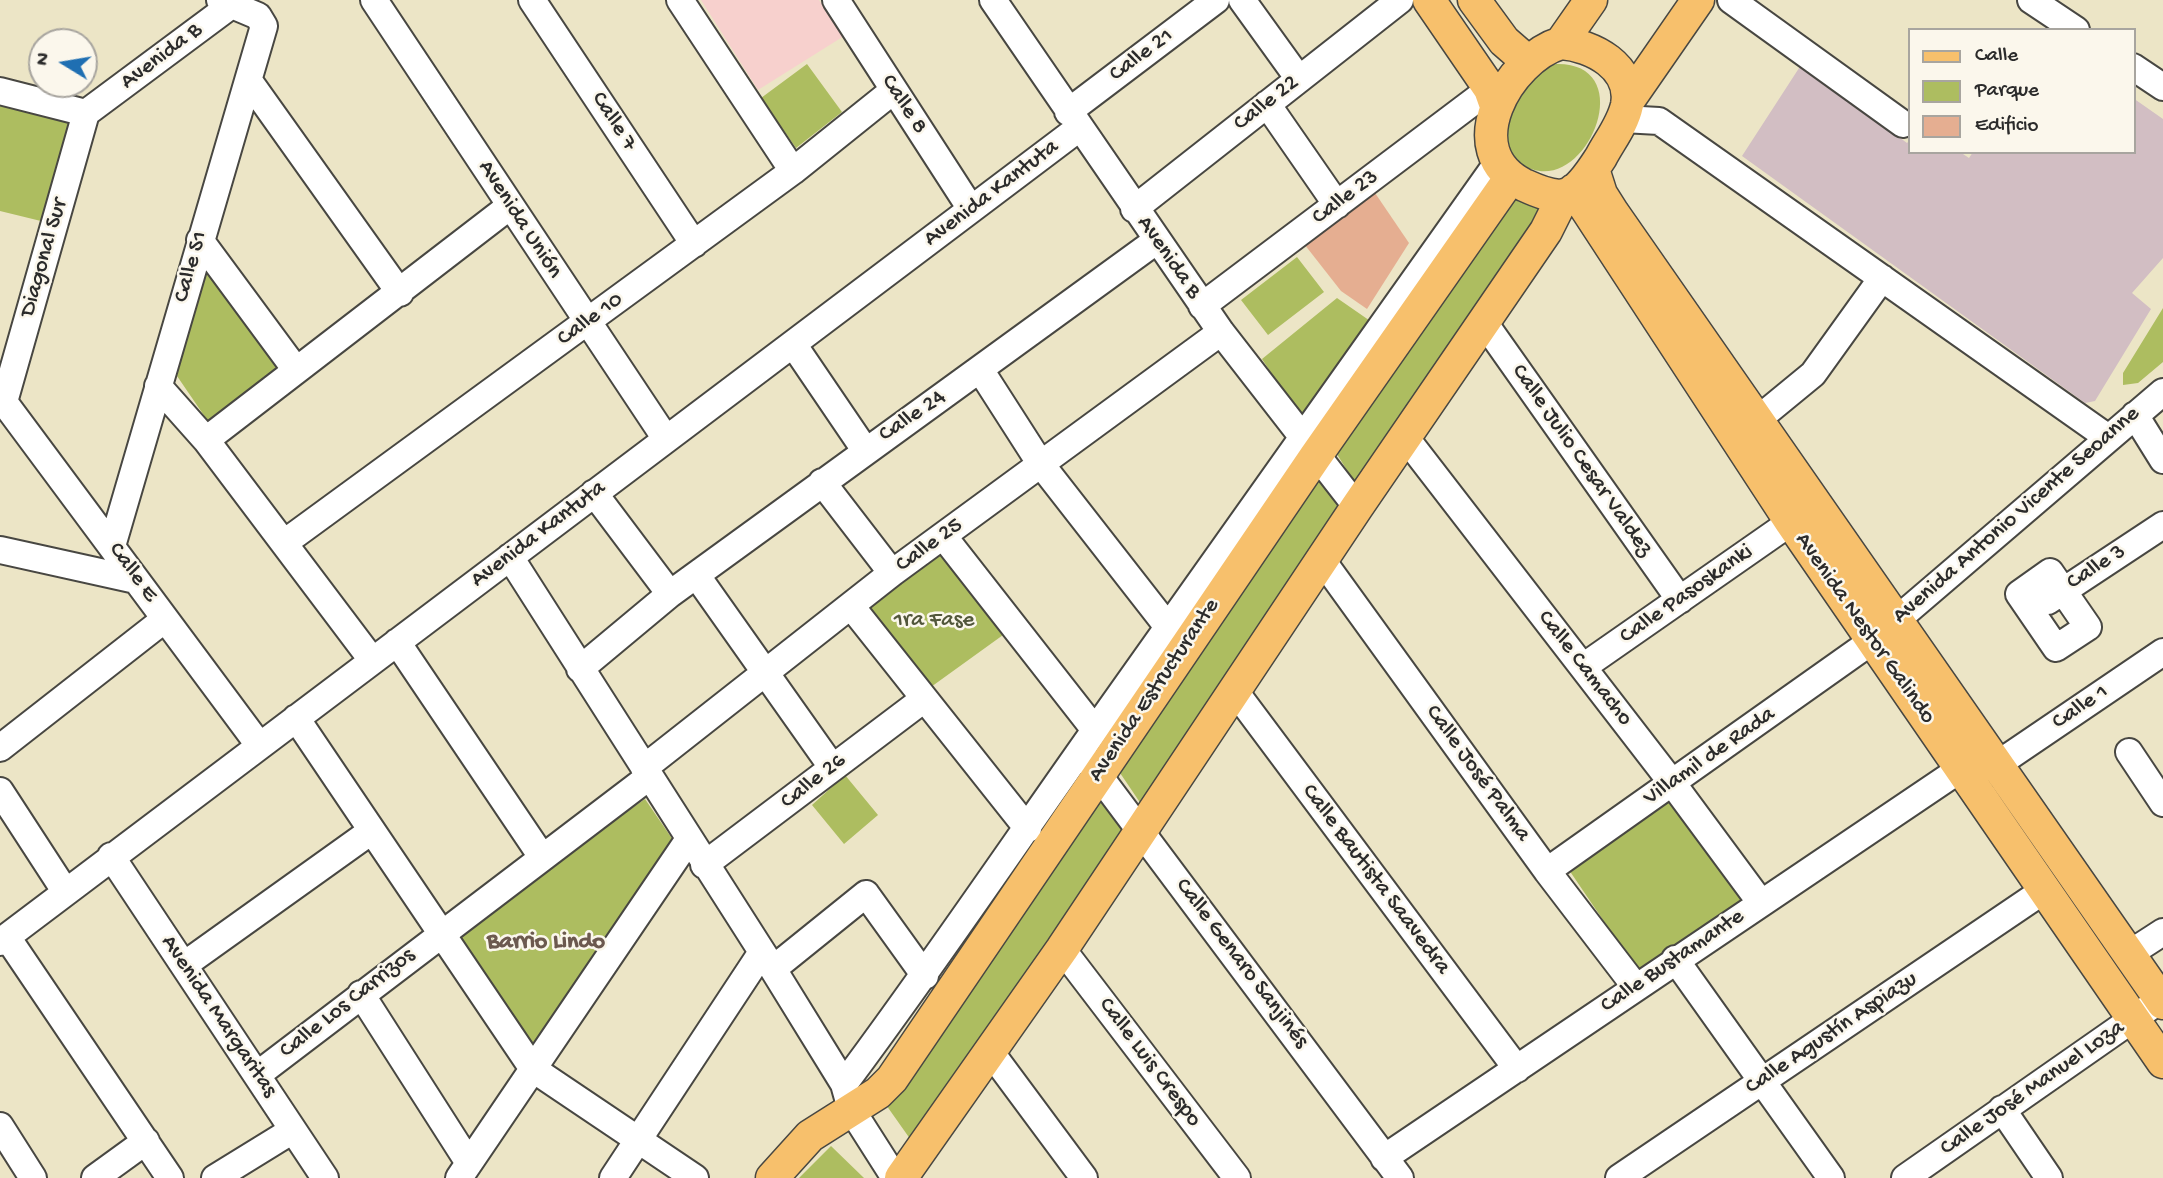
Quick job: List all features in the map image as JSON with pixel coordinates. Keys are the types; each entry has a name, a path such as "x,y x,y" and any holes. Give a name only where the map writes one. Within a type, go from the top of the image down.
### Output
{"main road":[{"path":"1429,0 1493,97"},
{"path":"1474,0 1504,41 1527,61"},
{"path":"1561,43 1591,0"},
{"path":"898,1178 1062,948 1357,506 1577,185 1698,0"},
{"path":"1577,185 1542,193 1505,170 1491,144 1493,97 1527,61 1543,49 1561,43 1581,44 1598,52 1613,64 1626,110"},
{"name":"Avenida Estructurante","path":"772,1178 847,1096 878,1093 892,1079 1091,752 1505,170"},
{"name":"Avenida Nestor Galindo","path":"1577,185 1601,194 2162,1001"},
{"name":"Avenida Nestor Galindo","path":"1577,185 1791,522 2163,1062"}],"street":[{"name":"Calle 7","path":"532,0 694,244"},
{"path":"680,0 793,171"},
{"name":"Calle 21","path":"1074,120 1187,8 1216,0"},
{"path":"1242,0 1299,79"},
{"name":"Calle 22","path":"1134,209 1400,0"},
{"path":"1731,0 1902,124"},
{"path":"2031,0 2073,28"},
{"name":"Calle S1","path":"112,546 264,26 258,16 230,1"},
{"name":"Avenida B","path":"86,113 230,1"},
{"name":"Calle 8","path":"837,1 971,209"},
{"name":"Avenida B","path":"997,2 1156,242 1309,449 1357,506"},
{"name":"Avenida Unión","path":"382,3 510,206 666,439"},
{"path":"2135,69 2163,87"},
{"path":"249,81 400,293"},
{"name":"Calle 10","path":"284,543 793,171 894,90"},
{"path":"0,92 86,113"},
{"name":"Calle 23","path":"1202,306 1337,205 1493,97"},
{"path":"1267,104 1337,205"},
{"path":"1626,110 1659,121 2107,437"},
{"name":"Diagonal Sur","path":"2,401 86,113"},
{"name":"Avenida Kantuta","path":"4,940 111,856 971,209 1074,120"},
{"path":"206,440 510,206"},
{"path":"200,240 296,369"},
{"name":"Calle 24","path":"580,669 670,594 865,450 981,370 1156,242"},
{"path":"1757,420 1813,374 1882,278"},
{"name":"Calle Julio Cesar Valdez","path":"1483,321 1680,600"},
{"name":"Calle 25","path":"542,858 892,573 1221,332"},
{"path":"793,344 865,450"},
{"path":"981,370 1040,463 1168,627"},
{"path":"158,386 206,440 372,660"},
{"name":"Avenida Antonio Vicente Seoanne","path":"1872,641 2163,391"},
{"name":"Calle E","path":"2,401 259,746"},
{"path":"2135,415 2163,460"},
{"name":"Calle Camacho","path":"1405,437 1673,784 1761,903"},
{"name":"Avenida Estructurante","path":"847,1096 925,976 1028,829 1091,752 1168,627 1309,449"},
{"path":"822,482 892,573"},
{"path":"594,493 670,594"},
{"name":"Calle Pasoskanki","path":"1583,667 1791,522"},
{"name":"Calle 3","path":"2062,591 2163,525"},
{"name":"Calle Genaro Sanjinés","path":"944,537 1141,830 1392,1168"},
{"path":"0,550 136,580"},
{"path":"510,557 767,961 898,1178"},
{"name":"Calle José Palma","path":"1322,560 1547,871 1635,986"},
{"path":"2050,572 2062,591 2088,627 2056,648 2020,594 2050,572"},
{"path":"697,576 832,767"},
{"path":"851,607 1028,829"},
{"path":"0,748 165,619"},
{"name":"Villamil de Rada","path":"1547,871 1872,641"},
{"path":"397,642 542,858"},
{"name":"Calle 1","path":"1998,764 2163,652"},
{"name":"Calle Bautista Saavedra","path":"1234,690 1517,1069"},
{"name":"Calle 26","path":"704,864 924,699"},
{"path":"296,718 370,832 533,1069 695,1178"},
{"path":"2129,752 2161,796"},
{"name":"Calle Bustamante","path":"1392,1168 1517,1069 1635,986 1962,768"},
{"path":"0,791 65,891"},
{"path":"184,965 370,832"},
{"path":"361,994 464,1171 689,839"},
{"name":"Avenida Margaritas","path":"111,856 325,1178"},
{"name":"Calle Los Carrizos","path":"257,1075 440,933 542,858"},
{"name":"Calle Agustín Aspiazu","path":"1619,1178 2046,890"},
{"path":"613,1178 767,961 866,894 925,976"},
{"path":"2129,954 2163,932"},
{"path":"4,940 170,1178"},
{"name":"Calle Luis Crespo","path":"1062,948 1237,1178"},
{"path":"1675,959 1831,1178"},
{"name":"Calle José Manuel Loza","path":"1907,1177 2162,1001"},
{"path":"989,1050 1084,1178"},
{"path":"2002,1109 2049,1178"},
{"path":"0,1126 33,1178"},
{"path":"215,1178 293,1130"},
{"path":"95,1178 146,1142"}],"shaded area":[{"path":"701,0 819,0 844,36 758,90"},
{"path":"1801,65 1908,142 1908,154 1963,154 1969,158 1972,154 2135,154 2135,99 2163,119 2163,258 2132,293 2151,309 2095,401 2085,403 1742,156"}],"green space":[{"path":"807,64 842,112 796,148 761,98"},
{"path":"1556,64 1583,69 1597,85 1600,106 1595,129 1582,150 1564,166 1543,171 1516,159 1506,142 1503,122 1511,106 1537,73 1544,67"},
{"path":"0,103 71,122 45,222 0,211"},
{"path":"1517,194 1550,201 1358,488 1335,451"},
{"path":"1297,257 1324,292 1268,335 1241,300"},
{"path":"206,261 285,368 216,433 177,376"},
{"path":"1337,298 1376,325 1308,417 1299,415 1262,359"},
{"path":"2163,308 2163,362 2138,383 2123,385 2123,373"},
{"path":"1320,473 1344,505 1141,804 1116,767"},
{"name":"1ra Fase","path":"939,547 1010,630 924,692 860,611"},
{"path":"845,775 878,815 844,844 812,805"},
{"path":"1670,796 1747,901 1639,973 1567,867"},
{"path":"1097,797 1124,831 913,1143 884,1102"},
{"path":"645,799 673,840 536,1051 457,932"},
{"path":"831,1146 864,1178 799,1178"}],"building":[{"path":"1373,190 1409,243 1367,309 1341,291 1301,240"}],"district":[{"name":"Barrio Lindo","path":"546,943"}]}
